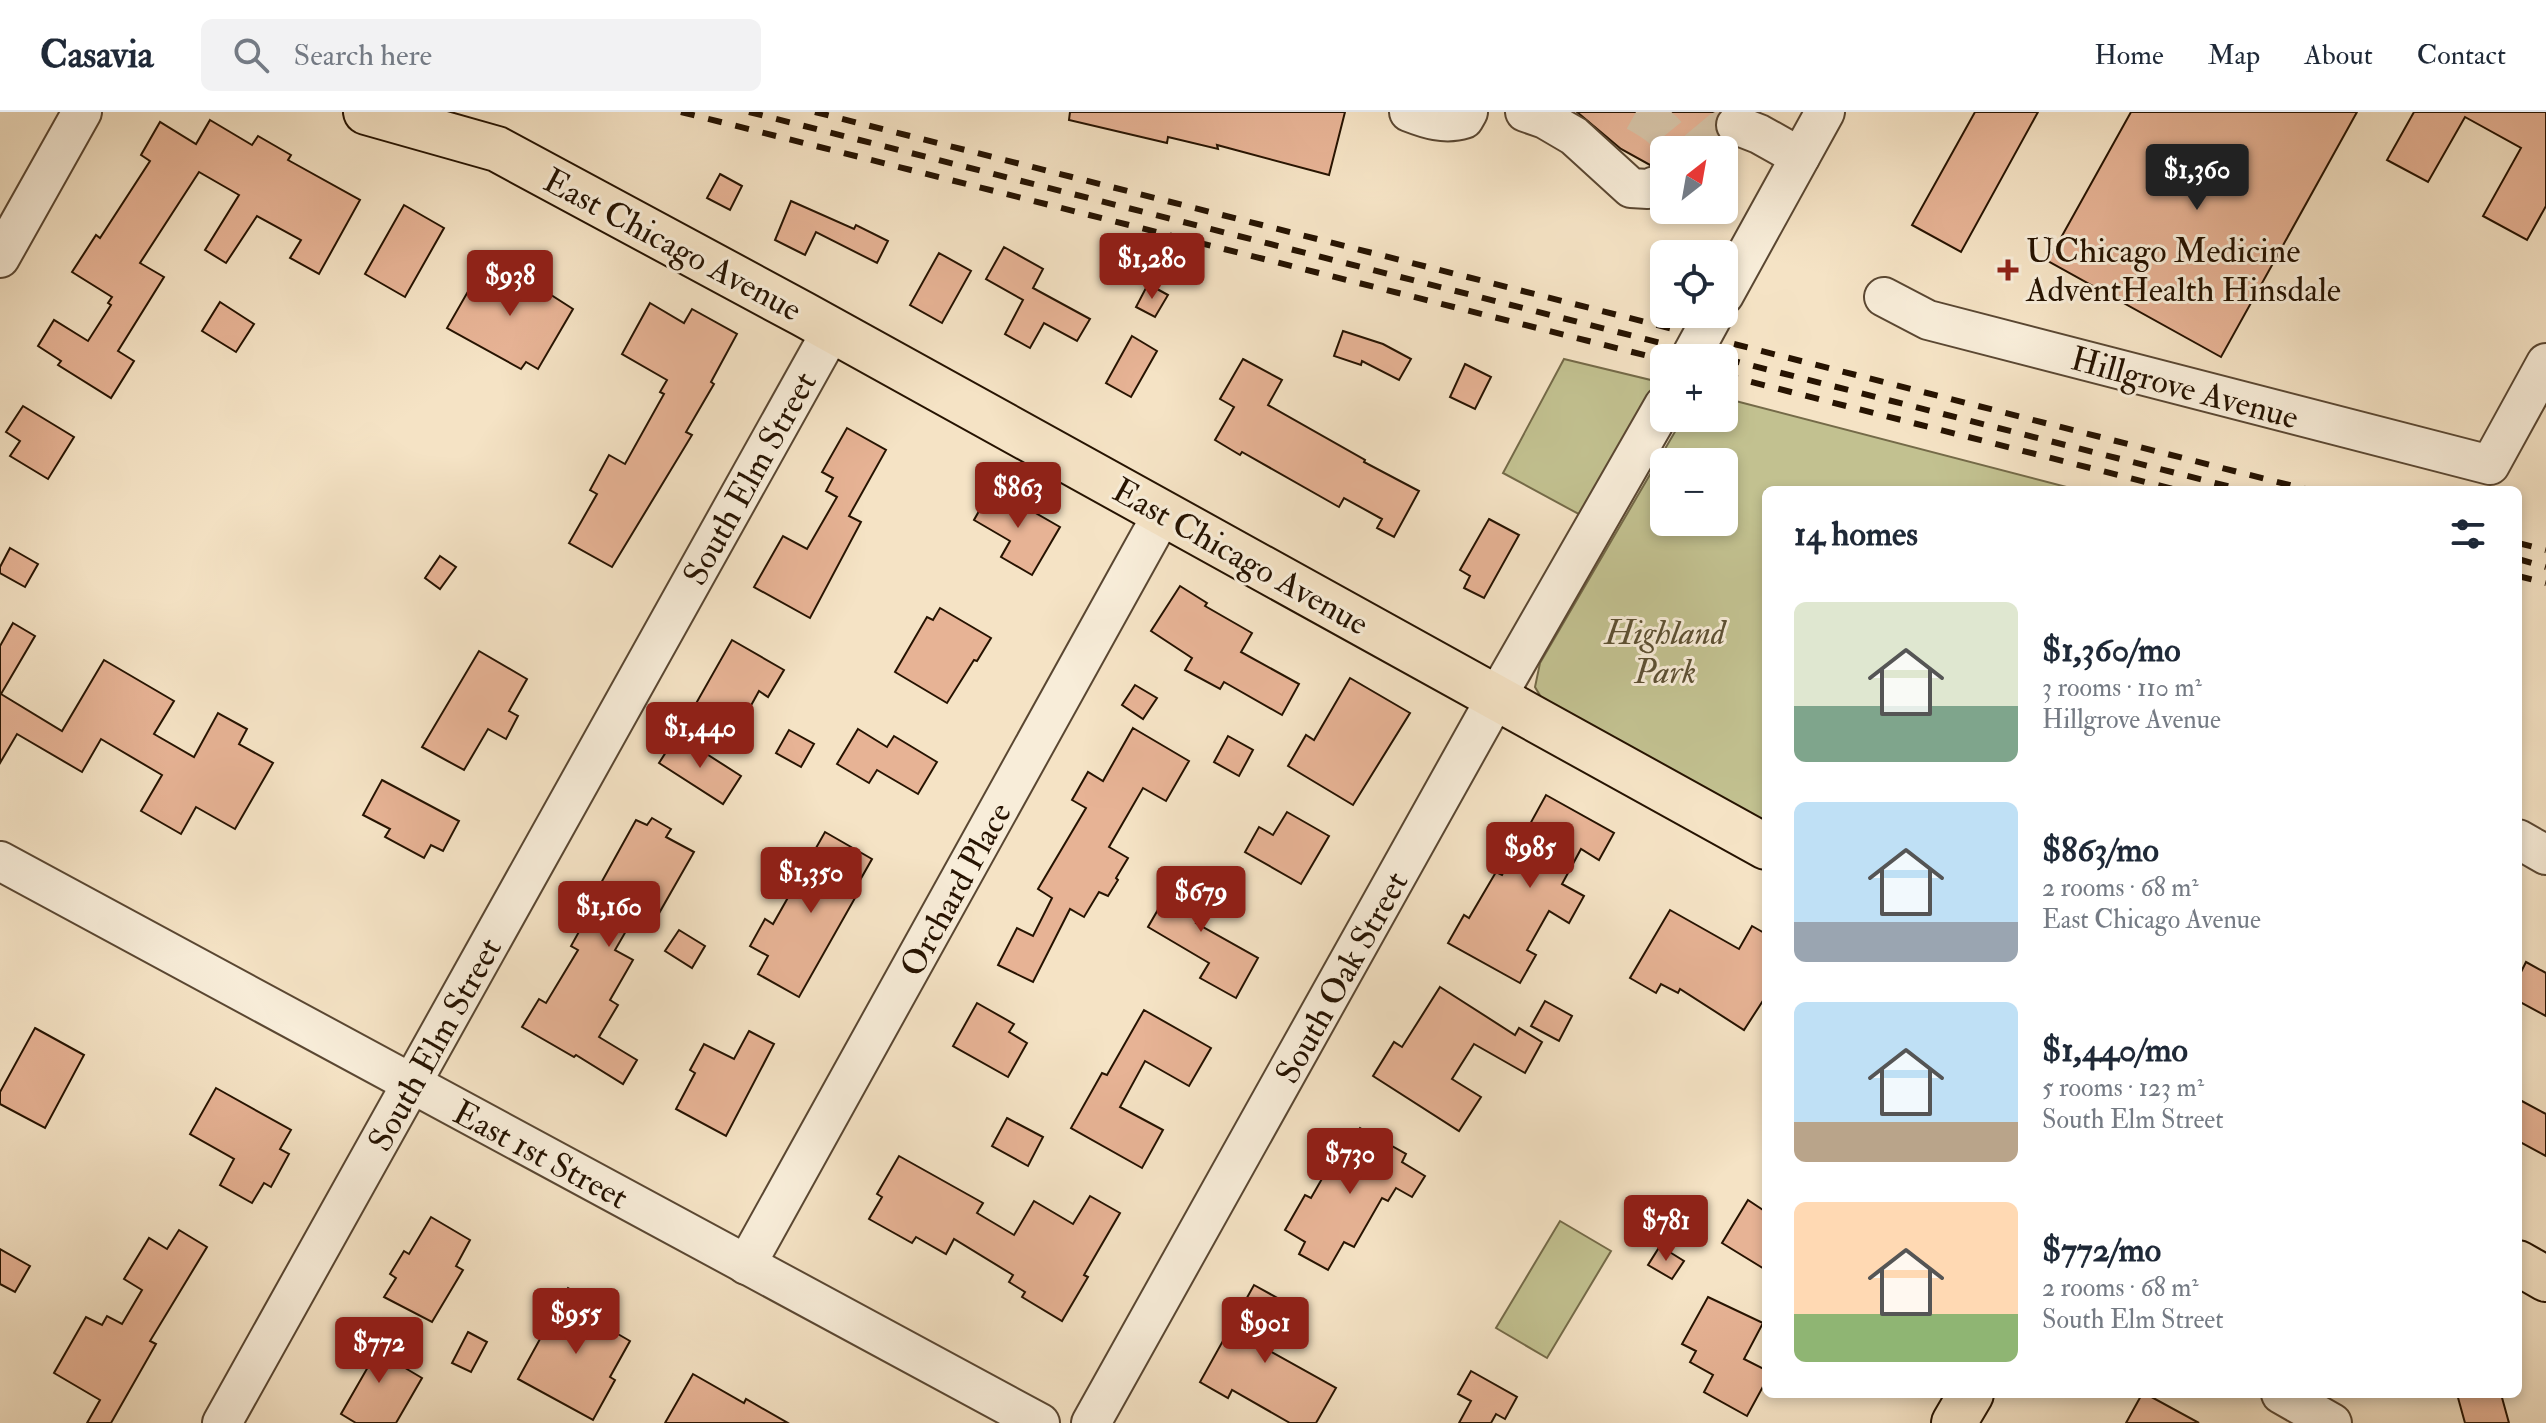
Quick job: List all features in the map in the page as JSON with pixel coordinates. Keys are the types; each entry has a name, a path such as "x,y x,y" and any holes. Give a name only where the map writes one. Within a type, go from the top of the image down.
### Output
{"main road":[{"name":"East Chicago Avenue","path":"366,112 497,149 832,330 1762,845"},
{"path":"2522,1265 2546,1279"},
{"path":"1954,1423 1969,1398"}],"street":[{"path":"0,258 82,112"},
{"path":"1409,112 1441,122 1454,122 1464,119 1468,112"},
{"path":"1525,112 1545,119 1574,136 1631,188 1650,188"},
{"path":"1738,269 1825,112"},
{"path":"1736,125 1800,157"},
{"name":"Hillgrove Avenue","path":"1884,297 1942,324 2490,465 2546,363"},
{"name":"South Elm Street","path":"222,1423 832,330"},
{"name":"South Oak Street","path":"1091,1423 1496,698 1650,430"},
{"name":"Orchard Place","path":"746,1265 1163,513"},
{"path":"2522,841 2546,855"},
{"name":"East 1st Street","path":"0,861 1040,1423"},
{"path":"2288,1398 2332,1423"}],"green space":[{"path":"1564,359 1650,380 1650,399 1586,518 1503,473"},
{"name":"Highland Park","path":"1738,402 2063,486 1762,486 1762,823 1552,706 1535,687 1540,663 1650,475 1650,536 1738,536 1738,448 1665,448 1675,432 1738,432"},
{"path":"1560,1221 1611,1251 1547,1358 1496,1328"}],"building":[{"path":"1070,112 1345,112 1329,175 1217,145 1218,149 1168,137 1167,143 1069,120"},
{"path":"1577,112 1719,112 1714,128 1719,136 1650,136 1650,165 1621,149"},
{"path":"1975,112 2038,112 1961,252 1912,225"},
{"path":"2131,112 2357,112 2221,357 2048,261"},
{"path":"2414,112 2546,112 2546,206 2527,240 2483,216 2521,148 2465,117 2428,182 2387,160"},
{"path":"210,120 252,145 258,136 291,155 288,160 360,200 319,274 290,258 301,240 257,216 226,263 205,250 239,195 199,172 140,263 164,277 118,351 134,361 111,398 58,365 61,361 38,346 54,320 88,341 111,305 108,303 112,297 72,272 96,235 100,238 150,161 141,155 160,122 196,144"},
{"path":"720,174 742,186 730,210 707,198"},
{"path":"791,201 854,229 856,225 888,241 877,263 816,232 805,255 775,240"},
{"path":"404,205 444,228 405,297 365,274"},
{"path":"1004,247 1043,269 1033,288 1090,319 1077,341 1044,323 1030,348 1005,334 1023,300 986,279"},
{"path":"939,253 971,271 942,323 910,305"},
{"path":"482,267 506,281 512,270 573,309 538,369 526,362 521,369 447,328"},
{"path":"1148,284 1168,295 1155,317 1136,307"},
{"path":"220,302 254,324 236,352 202,331"},
{"path":"650,303 684,323 692,309 737,334 711,382 714,384 686,432 692,435 612,567 569,543 597,494 590,490 609,455 625,464 664,394 660,392 667,380 622,354"},
{"path":"1343,331 1383,344 1411,359 1399,380 1362,361 1361,365 1334,356"},
{"path":"1132,336 1157,351 1131,397 1106,383"},
{"path":"1243,359 1282,380 1268,405 1419,491 1394,537 1377,528 1382,519 1344,498 1339,507 1215,440 1234,407 1220,399"},
{"path":"1465,364 1491,377 1475,409 1450,397"},
{"path":"23,406 74,437 48,479 10,456 20,441 6,432"},
{"path":"847,428 886,450 849,516 861,522 810,618 754,587 783,536 807,549 837,497 826,491 833,478 822,472"},
{"path":"992,488 1060,527 1032,575 1001,557 1010,541 974,520"},
{"path":"1489,519 1519,535 1484,598 1464,588 1470,576 1460,570"},
{"path":"10,548 38,564 25,587 0,573"},
{"path":"440,556 456,567 440,589 425,578"},
{"path":"1180,586 1207,603 1205,606 1252,633 1241,652 1299,684 1282,715 1224,682 1220,689 1185,670 1192,658 1151,631"},
{"path":"940,608 991,638 947,703 895,672 927,617 933,620"},
{"path":"13,623 35,636 1,694 62,731 104,660 174,701 154,734 194,757 218,713 247,729 239,744 273,763 235,829 196,807 181,834 141,811 162,775 101,739 82,772 17,734 0,763 0,646"},
{"path":"732,640 784,670 768,697 759,691 737,731 694,707"},
{"path":"479,651 527,679 509,711 518,716 506,739 488,729 464,770 422,747"},
{"path":"1350,678 1410,713 1353,805 1288,766 1306,735 1314,740"},
{"path":"1135,685 1157,698 1143,719 1122,705"},
{"path":"1133,728 1189,761 1166,801 1143,788 1109,847 1128,858 1116,878 1118,880 1108,896 1099,892 1084,917 1070,909 1033,982 998,965 1017,928 1033,936 1052,898 1038,889 1086,808 1072,800 1088,772 1103,781"},
{"path":"858,729 887,747 894,736 937,762 918,794 877,770 869,783 837,764"},
{"path":"789,730 814,744 801,767 776,753"},
{"path":"677,735 741,776 723,804 659,763"},
{"path":"1228,736 1253,750 1239,776 1214,762"},
{"path":"382,780 459,821 443,851 431,845 424,858 385,837 390,829 363,815"},
{"path":"1546,795 1614,833 1599,860 1581,849 1562,884 1584,896 1569,923 1549,911 1527,950 1536,955 1520,983 1448,943 1464,915 1469,918 1496,872 1502,875"},
{"path":"1287,812 1329,836 1301,884 1245,852 1259,827 1273,835"},
{"path":"652,818 671,829 666,837 694,852 658,915 641,905 615,950 633,960 610,1000 618,1005 599,1037 637,1060 623,1084 522,1027 539,999 546,1003 578,950 571,946 636,820 647,825"},
{"path":"825,832 872,859 851,896 855,898 799,997 758,974 768,956 750,946 765,919 773,924"},
{"path":"1182,868 1216,887 1196,923 1258,958 1236,998 1200,978 1209,963 1148,927"},
{"path":"1670,910 1739,949 1752,926 1762,932 1762,1002 1744,1030 1680,989 1678,993 1661,984 1656,993 1630,978"},
{"path":"679,930 705,946 692,968 665,951"},
{"path":"2526,962 2546,973 2546,1016 2522,1003 2522,970"},
{"path":"1440,987 1515,1035 1519,1028 1542,1042 1525,1073 1474,1044 1452,1079 1481,1097 1459,1131 1373,1076 1394,1042 1402,1047"},
{"path":"1545,1001 1572,1016 1559,1041 1531,1026"},
{"path":"977,1003 1014,1024 1009,1032 1027,1043 1008,1077 953,1046"},
{"path":"1144,1010 1211,1048 1189,1086 1145,1061 1120,1107 1163,1130 1142,1168 1071,1128 1102,1073 1107,1075"},
{"path":"35,1028 84,1055 45,1128 0,1104 0,1092"},
{"path":"749,1031 774,1044 726,1136 676,1109 695,1073 690,1070 704,1044 734,1059"},
{"path":"216,1088 291,1130 280,1149 289,1154 271,1187 264,1183 252,1203 220,1185 234,1159 190,1134"},
{"path":"2522,1101 2546,1114 2546,1156 2522,1143"},
{"path":"1007,1118 1043,1137 1028,1166 992,1146"},
{"path":"1360,1128 1406,1154 1402,1162 1425,1176 1412,1197 1396,1188 1388,1201 1382,1198 1354,1247 1344,1242 1328,1270 1299,1254 1305,1242 1285,1230 1305,1195 1311,1198 1343,1142 1350,1145"},
{"path":"899,1156 983,1203 977,1213 1014,1235 1034,1201 1073,1224 1090,1196 1120,1213 1062,1321 1022,1297 1025,1292 1009,1282 1013,1275 954,1239 946,1254 916,1237 912,1243 869,1219 882,1197 877,1194"},
{"path":"1748,1200 1762,1209 1762,1268 1722,1243"},
{"path":"431,1217 470,1240 456,1266 463,1270 432,1322 384,1297 396,1278 390,1274 404,1251 409,1254"},
{"path":"179,1230 207,1247 150,1341 156,1344 111,1423 87,1423 100,1400 54,1373 86,1317 102,1325 107,1316 122,1324 142,1290 124,1279 149,1238 167,1249"},
{"path":"1660,1246 1684,1261 1672,1279 1648,1265"},
{"path":"0,1249 30,1266 15,1292 0,1284"},
{"path":"1254,1285 1290,1305 1266,1349 1336,1388 1316,1423 1290,1423 1232,1390 1228,1398 1200,1382"},
{"path":"568,1288 612,1313 604,1326 630,1341 610,1377 615,1380 593,1420 518,1379"},
{"path":"1708,1297 1762,1323 1744,1359 1762,1368 1762,1388 1747,1416 1704,1392 1713,1375 1690,1362 1696,1351 1682,1344"},
{"path":"360,1331 390,1348 385,1356 422,1378 396,1423 356,1423 341,1414 368,1367 346,1355"},
{"path":"468,1332 487,1342 471,1372 452,1363"},
{"path":"1471,1371 1517,1397 1505,1419 1496,1414 1491,1423 1459,1423 1471,1401 1458,1394"},
{"path":"693,1374 744,1403 746,1399 788,1423 665,1423"},
{"path":"2140,1398 2153,1398 2199,1423 2126,1423"},
{"path":"2458,1398 2502,1398 2509,1423 2465,1423"}],"tunnel":[{"path":"1636,112 1655,123 1668,136"},
{"path":"1714,136 1736,125"}],"railway":[{"path":"681,112 1650,356"},
{"path":"749,112 1665,344"},
{"path":"815,112 1673,329"},
{"path":"1738,345 2293,486"},
{"path":"1738,362 2227,486"},
{"path":"1738,379 2161,486"},
{"path":"2522,544 2546,550"},
{"path":"2522,560 2546,567"},
{"path":"2522,577 2546,583"}],"place":[{"name":"UChicago Medicine AdventHealth Hinsdale","path":"2008,270"}]}
